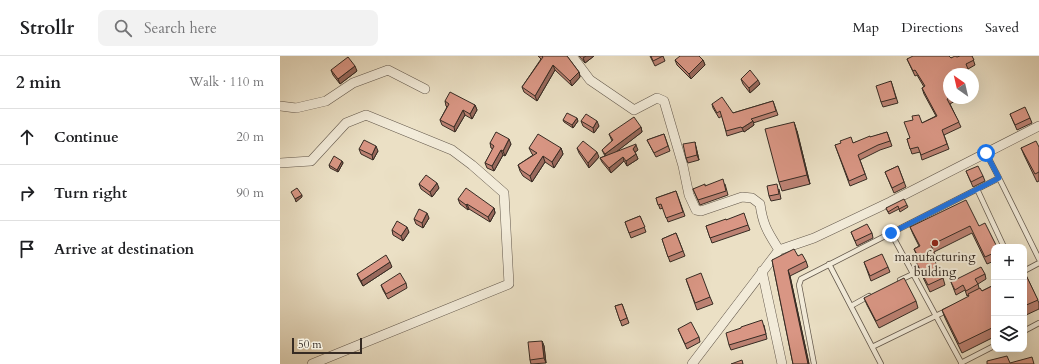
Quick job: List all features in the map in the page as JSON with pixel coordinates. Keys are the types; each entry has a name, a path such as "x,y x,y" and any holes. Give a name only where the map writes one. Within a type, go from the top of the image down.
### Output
{"street":[{"path":"572,56 590,80 634,110 657,98 664,101 683,166 689,195 696,210 701,211 742,197 752,198 760,204 762,219 766,229 779,250"},
{"path":"280,106 296,108 326,100 353,83 388,70 425,89"},
{"path":"280,163 311,161 346,123 366,115 452,150 504,193 509,284 312,364"},
{"path":"692,364 779,250 821,235 890,202 1039,126"},
{"path":"762,271 782,364"}],"lane":[{"path":"986,153 1039,259"},
{"path":"814,364 799,285 801,279 999,178"},
{"path":"978,190 1003,244"},
{"path":"891,233 962,363 991,348"},
{"path":"1027,269 1039,263"},
{"path":"829,264 880,364"},
{"path":"892,284 913,274"},
{"path":"851,306 872,295"},
{"path":"872,347 956,306"},
{"path":"1027,329 1039,323"}],"building":[{"path":"542,56 567,56 579,72 570,81 553,65 535,96 522,87 543,57"},
{"path":"651,56 663,56 653,61"},
{"path":"680,56 699,56 703,60 689,74 675,60"},
{"path":"913,56 949,56 951,58 955,56 972,56 974,60 966,64 968,68 943,68 943,104 950,104 959,122 942,130 947,144 921,155 918,147 910,149 907,139 910,138 904,122 913,120 912,116 919,115 922,123 937,116 922,88 925,86 915,70 913,71 907,59"},
{"path":"348,57 355,66 338,79 331,70"},
{"path":"750,70 758,80 749,88 741,79"},
{"path":"891,81 896,98 881,102 876,86"},
{"path":"450,92 475,105 470,114 463,110 454,127 440,120 449,104 445,101"},
{"path":"722,97 733,113 773,101 776,111 751,119 753,121 742,128 726,131 720,111 717,113 712,104"},
{"path":"1025,107 1030,118 1015,125 1010,114"},
{"path":"567,113 577,118 572,125 563,120"},
{"path":"586,114 597,121 593,128 581,121"},
{"path":"634,117 641,127 605,154 602,150 613,140 609,134"},
{"path":"794,122 807,175 779,182 765,129"},
{"path":"496,132 509,139 503,151 501,150 492,166 485,163 494,146 490,143"},
{"path":"887,132 890,141 858,155 865,174 849,181 835,145 841,143 840,141 851,137 853,143 870,136"},
{"path":"538,134 561,148 552,162 543,156 530,176 521,170 518,165 537,153 529,148"},
{"path":"664,134 668,146 654,153 647,140"},
{"path":"364,140 376,146 372,155 359,149"},
{"path":"583,141 597,152 588,163 577,148"},
{"path":"1036,141 1039,147 1039,172 1035,174 1021,148"},
{"path":"695,142 697,155 686,158 683,144"},
{"path":"636,144 633,149 636,154 626,161 623,157 609,168 600,158"},
{"path":"334,156 342,161 337,170 329,165"},
{"path":"898,166 904,182 892,188 885,172"},
{"path":"978,166 983,176 971,182 966,171"},
{"path":"426,175 437,183 430,192 419,184"},
{"path":"723,179 726,191 698,200 693,189"},
{"path":"777,184 779,194 769,196 767,186"},
{"path":"297,188 302,195 295,199 291,192"},
{"path":"466,188 494,208 488,217 458,199"},
{"path":"676,191 683,212 666,218 661,204 658,205 656,198"},
{"path":"904,199 907,205 899,209 898,206 888,212 886,208"},
{"name":"manufacturing bulding","path":"966,200 979,226 985,223 996,244 991,244 991,254 985,257 970,226 931,245 933,250 930,251 943,278 928,285 914,258 918,256 914,249 920,246 910,227"},
{"path":"419,209 427,213 422,223 414,219"},
{"path":"744,213 748,225 710,238 706,226"},
{"path":"640,216 645,227 629,233 625,222"},
{"path":"397,221 407,227 401,236 392,230"},
{"path":"867,224 872,233 855,241 851,232"},
{"path":"676,233 683,251 668,257 662,239"},
{"path":"794,249 798,256 802,254 806,261 788,270 808,364 793,364 772,260"},
{"path":"882,254 888,267 870,276 864,262"},
{"path":"386,255 390,262 361,281 357,274"},
{"path":"981,267 985,274 975,279 978,284 966,291 963,285 955,290 951,282"},
{"path":"400,273 406,283 386,294 381,285"},
{"path":"701,273 710,297 695,303 686,279"},
{"path":"1027,277 1038,300 1027,305"},
{"path":"904,278 916,301 876,321 864,298"},
{"path":"991,286 991,328 959,344 942,310 969,296 968,294 980,288 982,291"},
{"path":"622,304 627,318 620,321 615,306"},
{"path":"762,320 766,334 729,345 726,333"},
{"path":"691,322 699,337 685,344 678,329"},
{"path":"542,341 544,358 530,360 528,342"},
{"path":"1007,356 1010,363 1032,357 1034,364 987,364 987,361"},
{"path":"742,360 743,364 731,364"}],"place":[{"name":"manufacturing bulding","path":"935,243"}],"route":[{"path":"891,233 999,178 986,153"}]}
